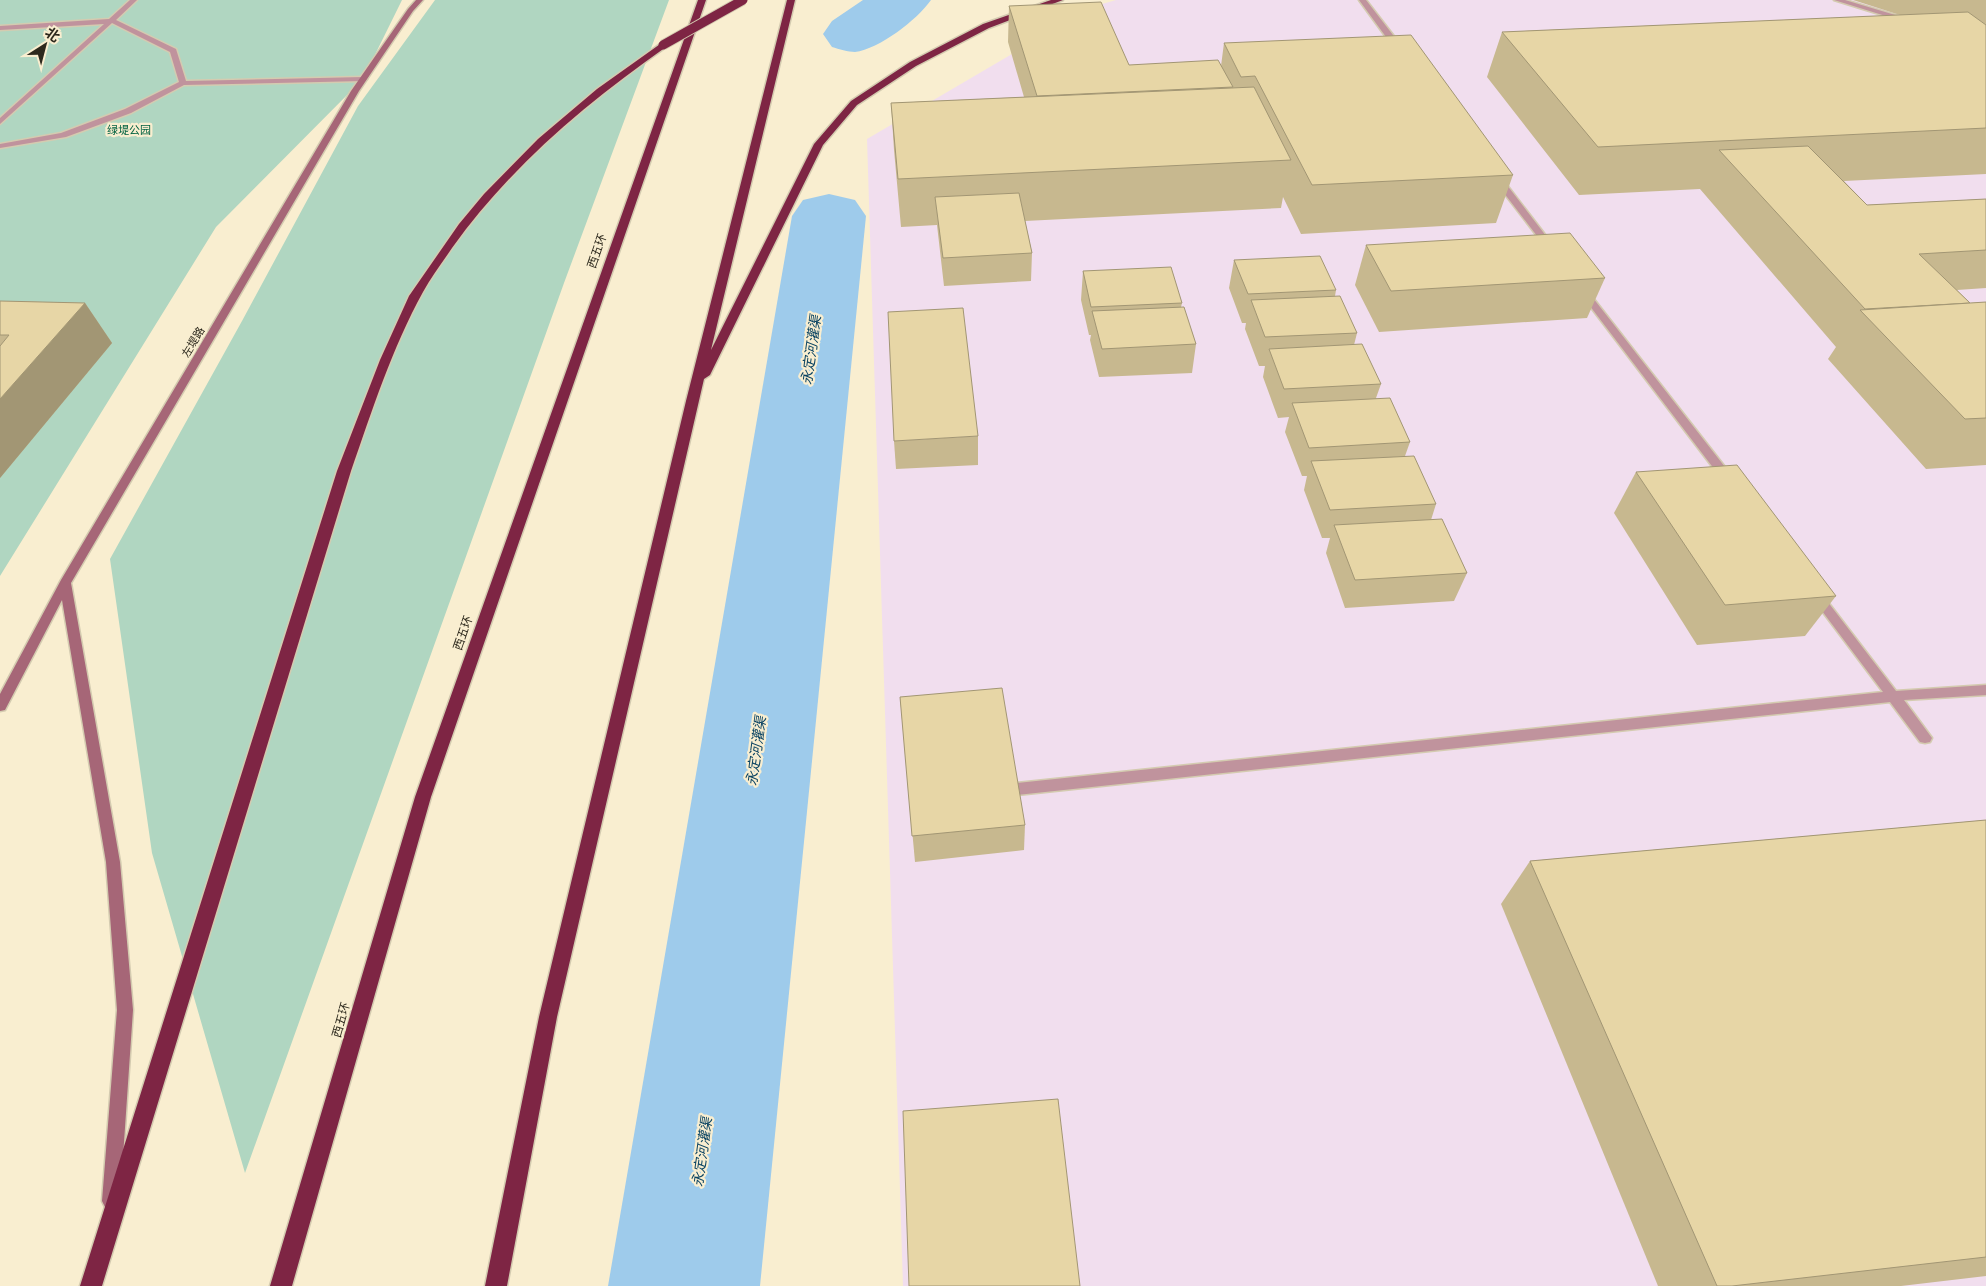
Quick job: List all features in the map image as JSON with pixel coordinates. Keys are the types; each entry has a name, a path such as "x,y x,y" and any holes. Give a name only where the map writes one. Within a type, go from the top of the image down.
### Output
{"highway":[{"name":"西五环","path":"281,1286 423,797 702,0"},
{"path":"91,1286 344,471 382,368 416,294 460,229 510,170 563,119 614,78 663,45 743,0"},
{"path":"496,1286 548,1017 692,401 791,0"},
{"path":"692,401 819,144 854,103 913,64 986,26 1060,0"}],"main road":[{"name":"左堤路","path":"0,706 65,583 363,79 410,10 420,0"},
{"path":"65,583 113,862 125,1010 109,1227"}],"street":[{"path":"0,122 134,0"},
{"path":"1362,0 1408,61"},
{"path":"1837,0 1912,21"},
{"path":"0,28 113,21 173,51 183,83"},
{"path":"0,146 63,136 128,111 183,83 363,79"},
{"path":"1490,170 1557,256"},
{"path":"1575,280 1732,484"},
{"path":"1810,586 1926,738"},
{"path":"1017,789 1894,696 1986,690"}],"shaded area":[{"path":"1116,0 1937,0 1986,13 1986,1286 903,1286 867,139 1092,7"}],"green space":[{"name":"绿堤公园","path":"0,0 402,0 363,79 216,227 0,576"},
{"path":"435,0 669,0 564,283 245,1173 152,853 110,559 358,106"}],"building":[{"path":"1101,2 1129,65 1218,60 1233,87 1037,96 1009,6"},
{"path":"1968,12 1986,25 1986,128 1598,147 1502,32"},
{"path":"1411,35 1513,175 1312,185 1255,76 1241,77 1224,43"},
{"path":"1254,87 1291,160 898,179 891,103"},
{"path":"1808,146 1867,205 1986,199 1986,250 1919,254 1970,303 1865,309 1719,150"},
{"path":"1019,193 1032,253 943,258 935,197"},
{"path":"1570,233 1605,278 1391,291 1366,245"},
{"path":"1320,256 1336,290 1248,294 1234,260"},
{"path":"1171,267 1182,303 1091,307 1083,271"},
{"path":"1340,296 1357,333 1265,337 1251,300"},
{"path":"0,301 85,303 0,399 0,346 9,335 0,335"},
{"path":"1986,302 1986,418 1965,419 1860,310"},
{"path":"1184,307 1196,344 1102,349 1092,311"},
{"path":"963,308 978,436 894,441 888,312"},
{"path":"1362,344 1381,384 1284,389 1269,349"},
{"path":"1390,398 1410,442 1309,448 1292,403"},
{"path":"1414,456 1436,504 1330,510 1311,461"},
{"path":"1737,465 1836,596 1725,605 1636,472"},
{"path":"1442,519 1467,573 1355,580 1334,525"},
{"path":"1002,688 1025,825 912,836 900,697"},
{"path":"1986,820 1986,1257 1732,1286 1717,1286 1530,861"},
{"path":"1058,1099 1080,1286 909,1286 903,1111"}],"waterway":[{"name":"永定河灌渠","path":"853,34 902,0"},
{"name":"永定河灌渠","path":"684,1286 829,216"}]}
